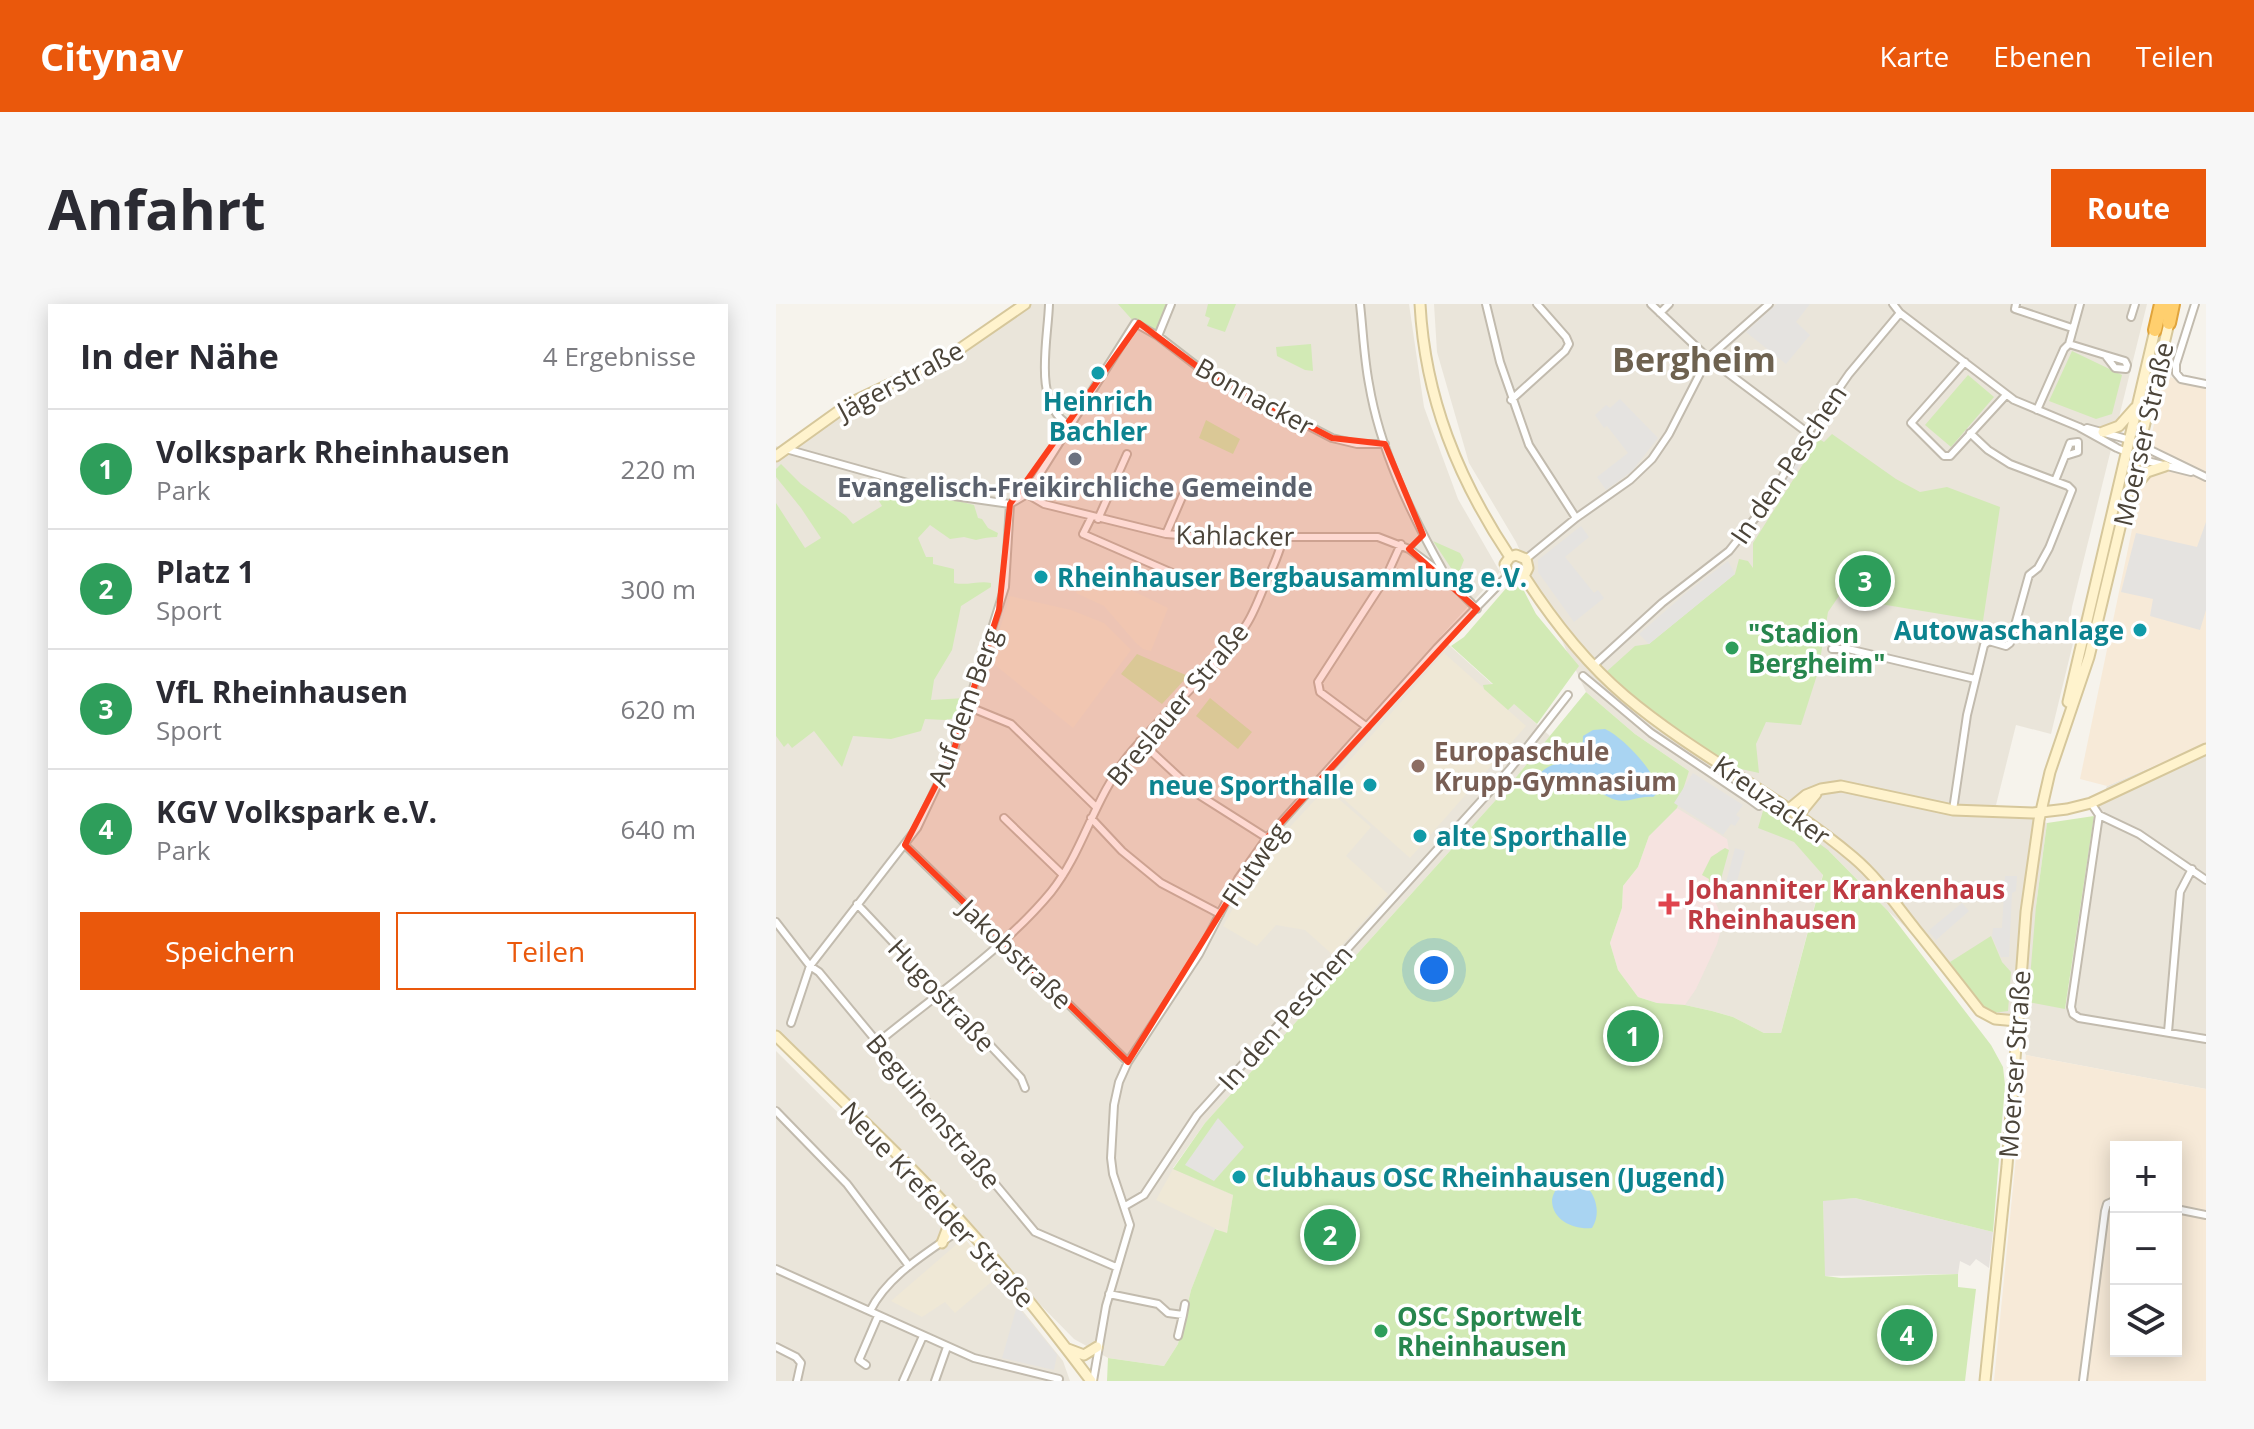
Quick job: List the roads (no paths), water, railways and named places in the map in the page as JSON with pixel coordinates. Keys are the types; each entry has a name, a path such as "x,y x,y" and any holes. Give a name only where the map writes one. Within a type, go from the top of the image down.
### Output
{"highway":[{"name":"Moerser Straße","path":"2155,330 2161,304"},
{"name":"Moerser Straße","path":"2169,323 2173,304"}],"main road":[{"name":"Jägerstraße","path":"776,456 850,403 965,347 1025,304"},
{"path":"1420,304 1426,363 1447,442 1469,489 1510,557"},
{"name":"Moerser Straße","path":"2058,749 2089,657 2169,323"},
{"name":"Moerser Straße","path":"1985,1381 2007,1166 2026,912 2041,812 2155,330"},
{"path":"2103,432 2119,426 2138,406"},
{"path":"2130,491 2147,472 2165,466"},
{"path":"1510,557 1526,559 1528,568 1524,576 1516,579 1508,575 1505,568 1510,557"},
{"name":"Kreuzacker","path":"1524,576 1557,625 1592,666 1642,710 1789,809 1854,858 1887,892 1980,1011 1995,1019 2017,1021"},
{"path":"1789,809 1806,795 1841,786 1953,810 2041,812 2091,803 2206,749"},
{"path":"1798,816 1821,789"},
{"name":"Neue Krefelder Straße","path":"776,1036 943,1201 1010,1276 1092,1381"},
{"path":"942,1243 948,1227 943,1201"},
{"path":"1066,1348 1084,1355 1097,1347"}],"street":[{"path":"785,449 954,496 1010,504 1027,494 1069,425 1056,415 1045,389 1049,304"},
{"path":"1158,336 1171,304"},
{"name":"Kahlacker","path":"1360,304 1369,385 1385,444 1423,535 1442,569 1440,572"},
{"path":"1486,304 1511,400 1529,445 1576,518"},
{"path":"1511,400 1569,344 1537,304"},
{"path":"1651,304 1708,358 1808,433"},
{"path":"1660,313 1669,304"},
{"path":"1526,559 1576,518 1630,480 1652,459 1669,434 1708,358 1769,304"},
{"path":"1893,304 1900,313 2006,395 2138,457 2206,477"},
{"path":"2016,304 2015,309 2072,328"},
{"path":"2037,410 2069,344 2080,304"},
{"path":"2131,317 2135,304"},
{"path":"2195,304 2176,373 2181,379 2206,384"},
{"name":"In den Peschen","path":"1592,666 1662,603 1729,551 1767,503 1808,433 1849,374 1900,313"},
{"name":"Bonnacker","path":"1069,425 1135,323 1158,336 1202,370 1332,438 1357,444 1385,444"},
{"path":"2069,344 2105,355"},
{"path":"1965,362 1911,423 1947,458 2006,395"},
{"path":"2079,427 2130,440 2191,472"},
{"path":"1953,810 1975,679 1986,642 2006,646 2010,643 2029,575 2038,568 2049,548 2072,490 1999,458 1970,433"},
{"path":"1127,454 1083,534 1177,575"},
{"path":"2055,481 2065,456"},
{"path":"1166,534 1188,483"},
{"name":"Kahlacker","path":"1027,494 1044,504 1166,534 1378,537 1409,549 1440,572 1477,609"},
{"name":"Auf dem Berg","path":"791,1023 810,966 917,828 953,752 1005,587 1010,504"},
{"path":"1409,549 1423,535"},
{"name":"Breslauer Straße","path":"877,1043 1002,941 1050,893 1063,875 1095,806 1116,771 1140,741 1218,661 1248,623 1281,550 1283,537"},
{"path":"1367,727 1320,692 1318,682 1348,631 1386,577 1401,544"},
{"name":"Flutweg","path":"1125,1206 1113,1174 1111,1145 1119,1082 1128,1062 1199,954 1238,879 1267,838 1437,648 1508,575"},
{"path":"1832,649 1848,649 1975,679"},
{"path":"1583,676 1651,733 1759,806 1766,794"},
{"name":"In den Peschen","path":"1125,1206 1144,1195 1197,1115 1510,769 1568,695"},
{"path":"967,706 1011,724 1095,806"},
{"path":"1140,741 1203,798 1267,838"},
{"path":"1748,798 1755,787"},
{"path":"2091,803 2099,815 2139,834 2206,880"},
{"path":"2099,815 2071,1007 2073,1014 2079,1018 2206,1039"},
{"path":"1004,818 1063,875"},
{"path":"1091,818 1122,851 1161,883 1220,914"},
{"name":"Jakobstraße","path":"905,845 1128,1062"},
{"path":"2168,1032 2180,892 2192,869"},
{"name":"Hugostraße","path":"857,904 1021,1078 1025,1088"},
{"name":"Beguinenstraße","path":"776,922 1035,1232 1116,1267"},
{"path":"776,1111 847,1184 909,1266"},
{"path":"2083,1381 2105,1211 2110,1203"},
{"path":"1092,1381 1109,1294 1130,1225 1125,1206"},
{"path":"2182,1210 2206,1215"},
{"path":"870,1311 878,1295 909,1266 965,1226"},
{"path":"776,1269 974,1358 1059,1379"},
{"path":"1109,1294 1158,1304 1168,1313 1183,1315"},
{"path":"1178,1336 1185,1304"},
{"path":"866,1365 859,1360 878,1316"},
{"path":"903,1381 923,1336"},
{"path":"776,1347 801,1363 797,1381"},
{"path":"935,1381 947,1347"}],"water":[{"path":"1605,729 1621,739 1645,765 1659,792 1653,797 1616,800 1577,780 1539,788 1534,785 1547,768 1582,757 1583,736 1593,730"},
{"path":"1566,1177 1582,1183 1593,1195 1597,1212 1592,1228 1572,1226 1556,1214 1552,1200"}],"place":[{"name":"Heinrich Bachler","path":"1098,373"},
{"name":"Evangelisch-Freikirchliche Gemeinde","path":"1075,459"},
{"name":"Rheinhauser Bergbausammlung e.V.","path":"1041,577"},
{"name":"VfL Rheinhausen","path":"1865,581"},
{"name":"Autowaschanlage","path":"2140,630"},
{"name":"\"Stadion Bergheim\"","path":"1732,648"},
{"name":"Europaschule Krupp-Gymnasium","path":"1418,766"},
{"name":"neue Sporthalle","path":"1370,785"},
{"name":"alte Sporthalle","path":"1420,836"},
{"name":"Johanniter Krankenhaus Rheinhausen","path":"1669,904"},
{"name":"Volkspark Rheinhausen","path":"1633,1036"},
{"name":"Clubhaus OSC Rheinhausen (Jugend)","path":"1239,1177"},
{"name":"Platz 1","path":"1330,1235"},
{"name":"OSC Sportwelt Rheinhausen","path":"1381,1331"},
{"name":"KGV Volkspark e.V.","path":"1907,1335"}],"district":[{"name":"Bergheim","path":"1694,359"}]}
